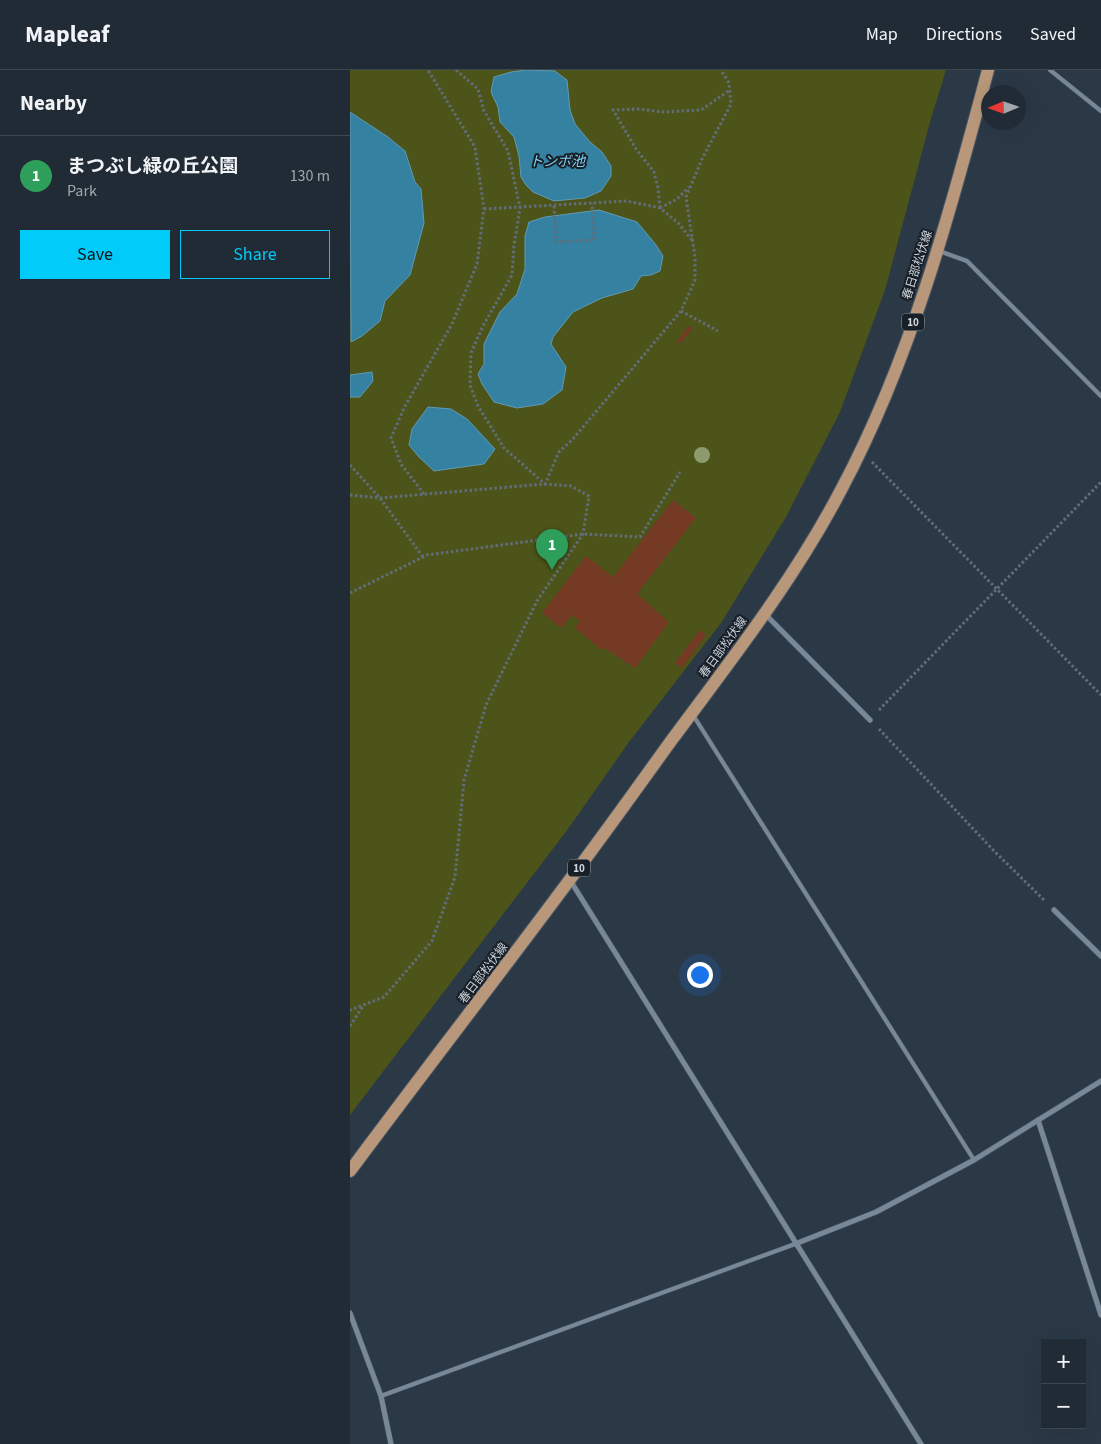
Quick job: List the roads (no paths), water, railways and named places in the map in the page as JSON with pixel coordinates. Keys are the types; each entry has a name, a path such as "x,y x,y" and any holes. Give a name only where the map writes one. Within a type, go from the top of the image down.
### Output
{"main road":[{"name":"春日部松伏線","path":"352,1163 570,880 806,553 861,451 910,331 961,170 988,70"}],"street":[{"path":"764,613 870,720"},
{"path":"570,880 920,1444"},
{"path":"1054,910 1101,956"},
{"path":"795,1244 876,1212 974,1160 1101,1081"},
{"path":"1038,1120 1101,1315"},
{"path":"350,1313 381,1396 391,1444"}],"lane":[{"path":"1050,70 1101,111"},
{"path":"936,250 967,261 1101,396"},
{"path":"692,713 974,1160"},
{"path":"381,1396 795,1244"}],"water":[{"name":"トンボ池","path":"526,70 555,71 567,80 570,110 575,124 590,142 602,152 611,166 611,176 601,191 585,198 554,201 533,192 521,177 519,156 514,137 500,122 498,107 491,92 494,77"},
{"path":"350,112 388,137 405,151 415,182 421,189 424,223 410,275 385,301 380,321 362,336 351,342"},
{"path":"599,210 637,222 663,256 660,271 651,275 641,276 633,289 602,298 573,312 553,337 551,344 566,367 562,390 543,404 517,408 494,402 478,374 484,364 484,344 500,312 517,294 525,269 525,236 529,222 545,217"},
{"path":"372,372 373,381 360,397 350,397 350,375"},
{"path":"428,407 451,409 467,419 495,449 484,464 434,471 419,457 409,445 412,429"}],"place":[{"name":"まつぶし緑の丘公園","path":"552,570"}]}
